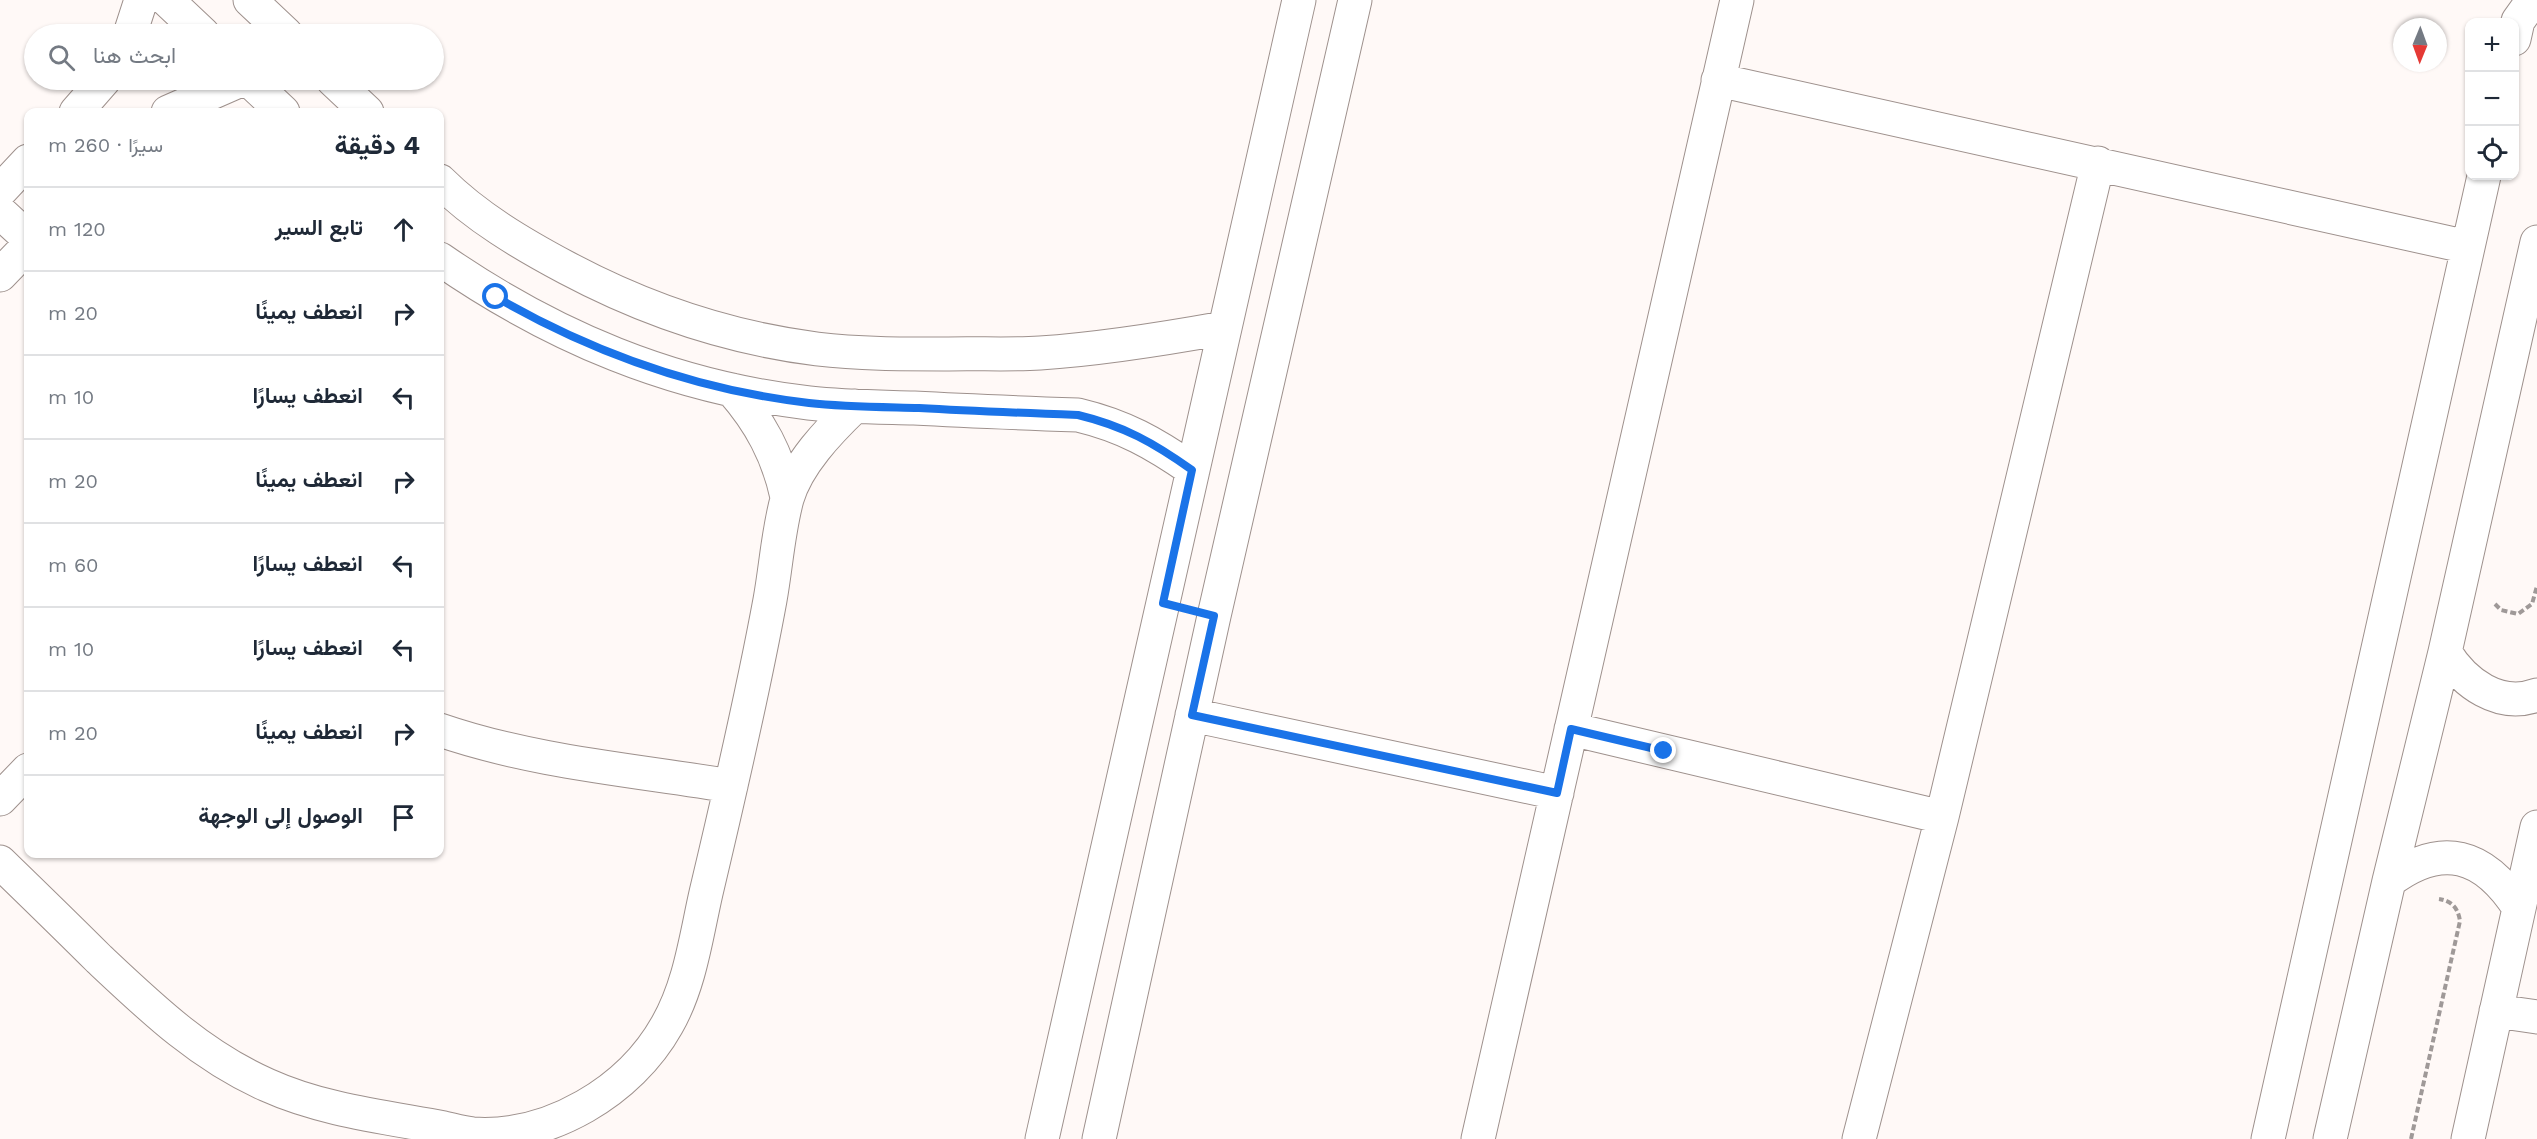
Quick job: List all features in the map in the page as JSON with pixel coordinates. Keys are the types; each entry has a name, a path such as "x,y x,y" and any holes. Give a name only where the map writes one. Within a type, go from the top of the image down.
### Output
{"street":[{"path":"133,24 141,0"},
{"path":"167,0 192,24"},
{"path":"250,0 275,24"},
{"path":"1042,1139 1299,0"},
{"path":"1099,1139 1214,616 1355,0"},
{"path":"1478,1139 1737,0"},
{"path":"2519,20 2533,0"},
{"path":"1718,80 2468,247"},
{"path":"80,108 95,90"},
{"path":"177,108 218,90"},
{"path":"260,90 279,108"},
{"path":"344,90 363,108"},
{"path":"1859,1139 1942,817 2098,163"},
{"path":"0,191 24,165"},
{"path":"2268,1139 2483,180"},
{"path":"444,184 494,224 540,254 589,279 639,302 697,322 756,338 816,349 877,354 1038,353 1100,347 1224,328"},
{"path":"0,212 24,234"},
{"path":"2330,1139 2389,881 2445,652 2537,242"},
{"path":"11,270 24,252"},
{"path":"444,263 532,318 587,344 645,366 732,390 810,403 1078,415 1134,432 1192,470"},
{"path":"0,862 152,1010 188,1040 227,1066 269,1086 310,1101 351,1125 474,1134 512,1131 550,1122 576,1110 617,1084 645,1057 667,1026 683,991 731,786 770,600 787,497 782,473 762,428 732,390"},
{"path":"787,497 819,445 855,406"},
{"path":"1163,603 1214,616"},
{"path":"2445,652 2456,670 2472,684 2490,694 2511,698 2537,695"},
{"path":"1192,715 1557,793"},
{"path":"1571,729 1942,817"},
{"path":"444,731 479,744 527,754 731,786"},
{"path":"0,800 24,774"},
{"path":"2468,1139 2537,827"},
{"path":"2389,881 2407,868 2427,859 2449,858 2471,862 2490,872 2506,887 2519,908"},
{"path":"2496,1011 2537,1017"}],"path":[{"path":"2411,1139 2460,921 2458,911 2452,904 2443,899 2434,899"}],"route":[{"path":"496,297 532,318 587,344 645,366 699,382 810,403 1078,415 1134,432 1160,447 1192,470 1163,603 1214,616 1192,715 1557,793 1571,729 1664,751"}]}
